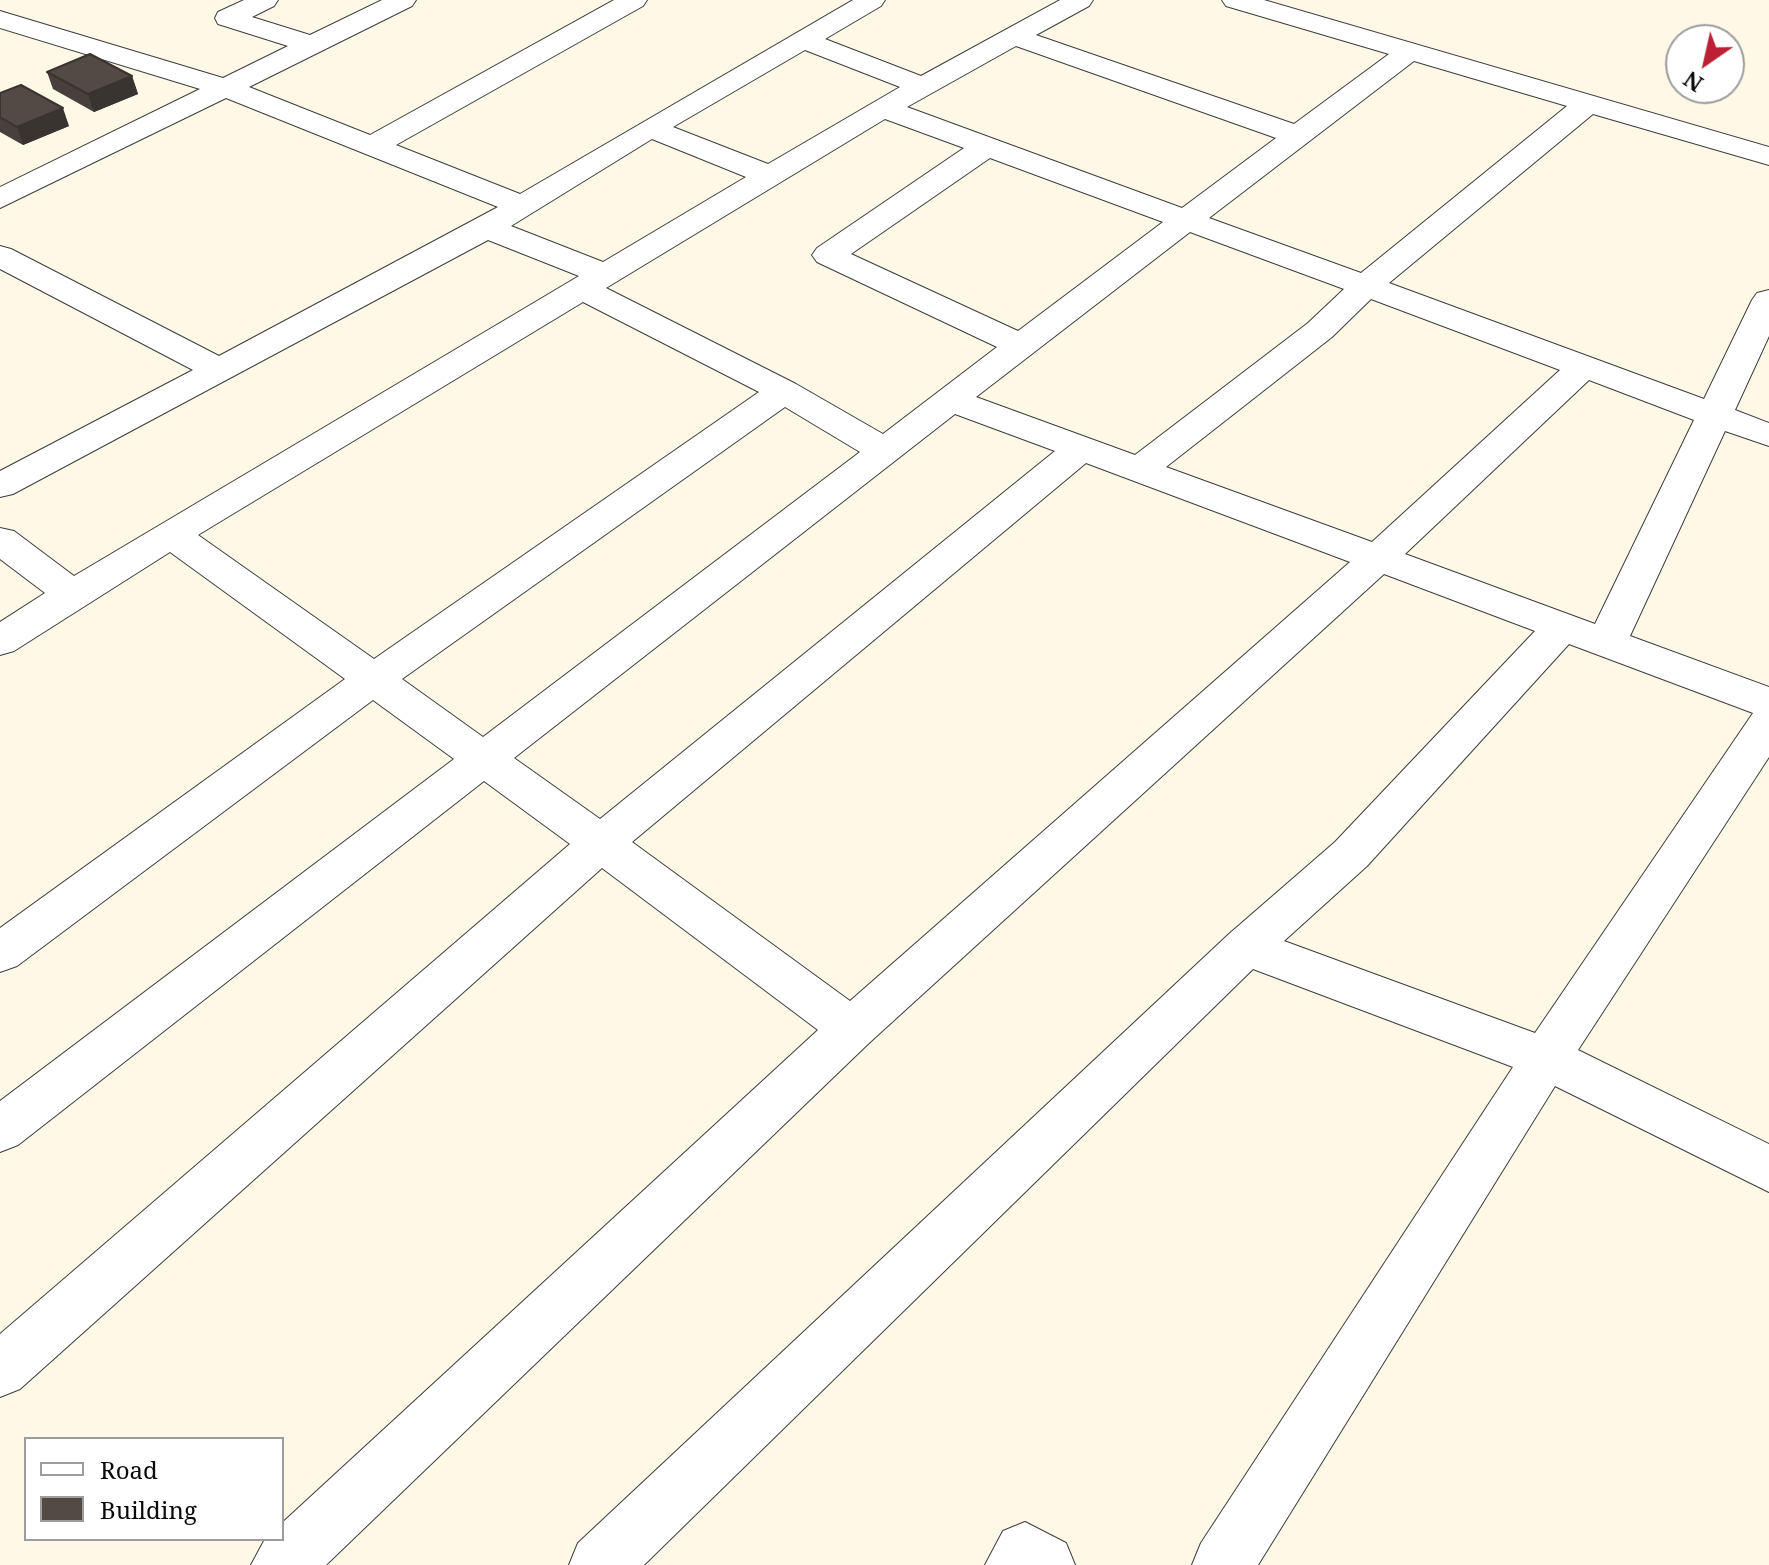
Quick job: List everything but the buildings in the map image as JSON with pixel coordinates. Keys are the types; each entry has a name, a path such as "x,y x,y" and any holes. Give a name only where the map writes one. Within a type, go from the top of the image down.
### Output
{"street":[{"path":"265,0 228,18 312,45"},
{"path":"0,199 403,0"},
{"path":"0,486 486,228 650,128 872,0"},
{"path":"1029,0 1071,5"},
{"path":"1235,0 1769,156"},
{"path":"372,146 629,1"},
{"path":"0,641 171,534 883,108 1071,5"},
{"path":"0,19 226,88 522,206"},
{"path":"1012,36 1297,135"},
{"path":"801,39 922,86"},
{"path":"0,1130 486,760 948,399 1410,51"},
{"path":"1139,470 1320,330 1366,286 1588,103"},
{"path":"883,108 1769,435"},
{"path":"650,128 771,176"},
{"path":"987,146 828,255 1020,345"},
{"path":"486,228 595,282 883,450"},
{"path":"0,256 220,370"},
{"path":"600,1565 1246,947 1351,854 1584,636 1715,414 1769,300"},
{"path":"282,1565 852,1029 1377,559 1584,366"},
{"path":"0,953 374,679 784,391"},
{"path":"948,399 1769,703"},
{"path":"0,1370 601,843 1081,448"},
{"path":"171,534 601,843 852,1029"},
{"path":"0,540 72,594"},
{"path":"1223,1565 1546,1058 1769,723"},
{"path":"1246,947 1546,1058 1769,1169"},
{"path":"1016,1565 1025,1553 1044,1565"}]}
